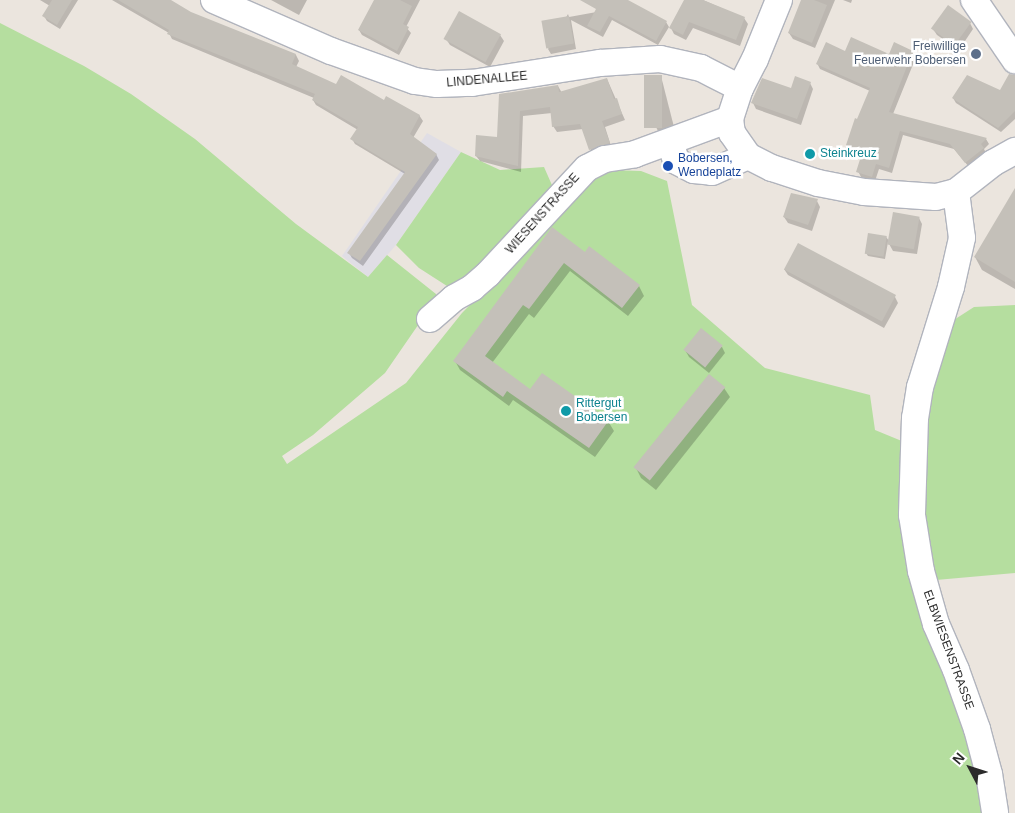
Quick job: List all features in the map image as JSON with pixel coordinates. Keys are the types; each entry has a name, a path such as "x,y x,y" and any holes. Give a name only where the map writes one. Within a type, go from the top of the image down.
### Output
{"street":[{"name":"LINDENALLEE","path":"214,0 331,51 415,80 437,84 472,83 600,64 660,59 701,68 740,88"},
{"path":"779,0 755,59 740,88 731,126 748,156 772,168 818,183 864,192 936,197 956,192 993,163 1015,151"},
{"path":"974,0 1015,60"},
{"name":"WIESENSTRASSE","path":"430,319 454,298 472,288 488,274 587,168 605,160 635,154 670,142 731,126"},
{"path":"670,142 676,161 694,170 712,172 748,156"},
{"name":"ELBWIESENSTRASSE","path":"956,192 962,238 951,287 920,387 915,418 912,515 921,571 936,624 977,729 989,774 995,813"}],"shaded area":[{"path":"427,133 461,152 396,245 368,277 342,256"}],"green space":[{"path":"0,23 84,66 131,94 195,139 296,224 368,277 387,255 436,294 437,302 425,315 385,373 313,435 282,456 287,464 406,383 462,313 565,209 587,181 611,170 641,171 667,181 692,305 765,368 870,395 875,430 909,444 906,511 991,813 0,813"},
{"path":"461,152 500,170 544,167 555,192 456,287 447,286 419,268 396,245"},
{"path":"1015,305 1015,573 936,580 928,555 918,464 946,325 974,307"}],"building":[{"path":"52,0 72,0 57,25 42,16"},
{"path":"118,0 171,0 191,12 296,54 292,64 336,84 341,75 384,100 386,96 420,115 410,134 437,154 360,261 347,253 405,172 350,139 358,127 312,100 315,94 167,34 169,30"},
{"path":"374,0 400,0 412,6 403,24 409,27 397,51 358,30"},
{"path":"580,0 628,0 667,21 656,41 609,16 600,32 587,26 596,9"},
{"path":"684,0 703,0 745,17 736,40 689,22 683,35 669,28"},
{"path":"801,0 814,0 827,5 812,43 788,33"},
{"path":"948,5 971,22 954,46 931,28"},
{"path":"459,11 501,34 485,62 443,39"},
{"path":"569,16 574,44 546,48 541,21"},
{"path":"851,37 889,54 894,42 913,51 889,112 987,138 981,144 984,148 965,163 950,144 900,131 889,168 876,164 872,177 856,172 862,153 845,148 855,118 857,119 870,88 816,64 826,42 845,51"},
{"path":"1009,74 1015,75 1015,111 998,128 952,98 967,75 1000,90"},
{"path":"644,75 662,75 662,128 644,128"},
{"path":"795,76 811,82 797,119 751,103 762,78 791,88"},
{"path":"607,78 614,99 617,98 622,114 602,121 610,143 589,150 580,124 552,127 550,107 520,111 518,166 475,156 476,135 497,137 499,94 558,85 559,92"},
{"path":"1015,188 1015,282 974,257"},
{"path":"791,193 818,199 808,225 783,217"},
{"path":"893,212 920,217 914,249 887,244"},
{"path":"552,227 585,252 589,246 640,285 622,308 564,263 529,309 523,305 485,356 530,389 542,373 609,420 589,448 507,391 503,397 453,361"},
{"path":"868,233 887,236 883,257 865,254"},
{"path":"798,243 896,295 882,322 784,269"},
{"path":"701,328 723,346 705,367 683,350"},
{"path":"709,374 725,387 650,480 633,467"}],"place":[{"name":"Freiwillige Feuerwehr Bobersen","path":"976,54"},
{"name":"Steinkreuz","path":"810,154"},
{"name":"Bobersen, Wendeplatz","path":"668,166"},
{"name":"Rittergut Bobersen","path":"566,411"}]}
